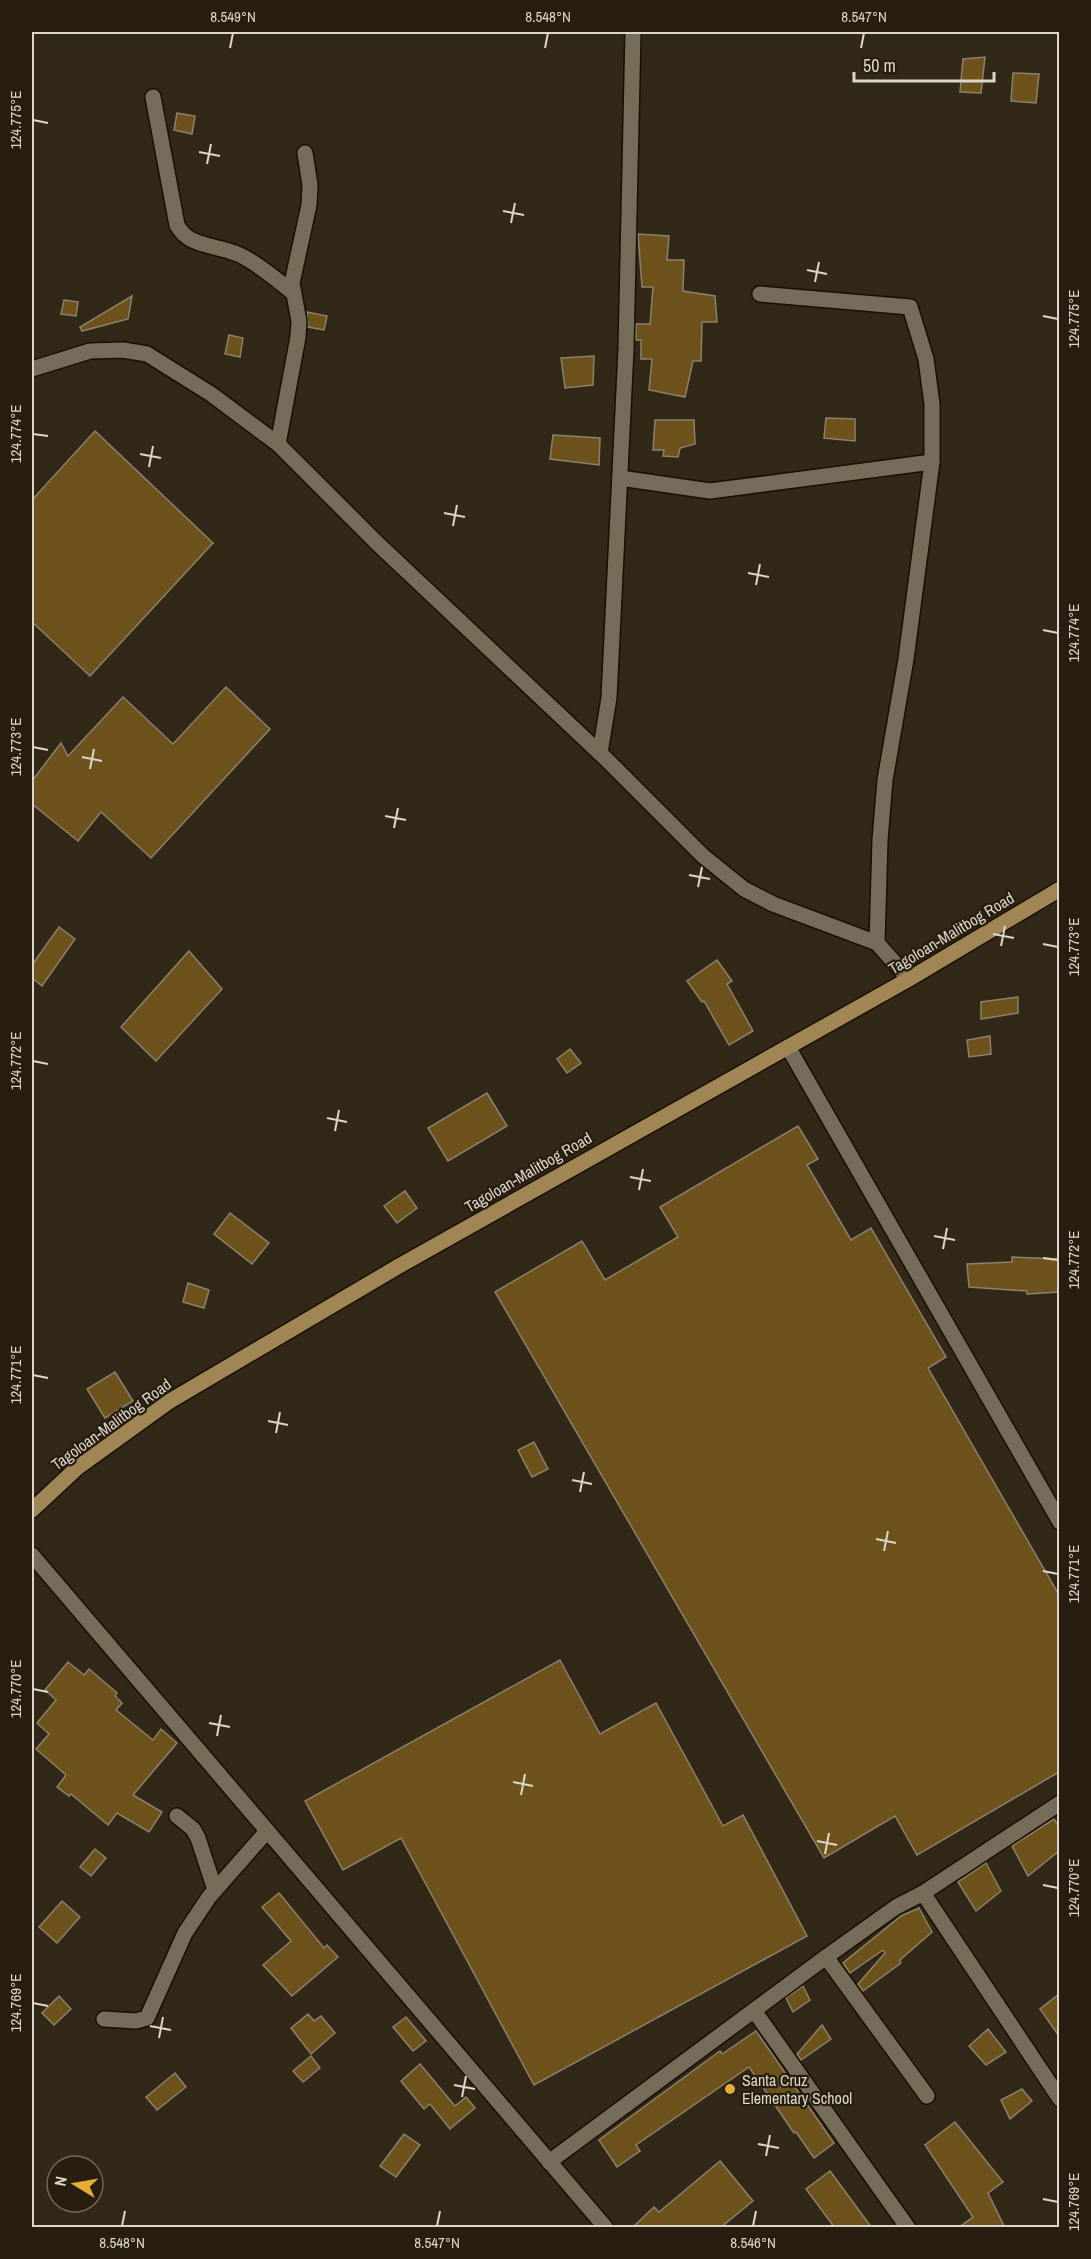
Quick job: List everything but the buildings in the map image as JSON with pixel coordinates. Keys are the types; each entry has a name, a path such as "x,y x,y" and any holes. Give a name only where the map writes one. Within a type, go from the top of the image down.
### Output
{"main road":[{"name":"Tagoloan-Malitbog Road","path":"32,1510 77,1468 170,1401 399,1266 909,979 1059,889"}],"street":[{"path":"600,753 609,698 626,349 633,32"},
{"path":"153,97 162,157 177,225 182,234 195,242 240,255 292,292"},
{"path":"278,444 298,337 299,321 292,292 309,205 310,185 305,153"},
{"path":"760,294 910,307 926,359 932,404 932,462 906,659 885,780 879,852 878,943"},
{"path":"32,369 90,351 123,350 147,354 212,393 278,444 377,543 600,753 703,856 744,889 773,904 878,943 909,979"},
{"path":"620,478 710,491 932,462"},
{"path":"788,1047 1059,1522"},
{"path":"32,1555 606,2228"},
{"path":"549,2162 719,2034 755,2012 896,1907 923,1893 1059,1803"},
{"path":"177,1816 194,1829 216,1890"},
{"path":"104,2019 136,2021 147,2018 185,1933 216,1890 267,1831"},
{"path":"923,1893 1059,2099"},
{"path":"826,1957 927,2096"},
{"path":"755,2012 908,2228"}],"place":[{"name":"Santa Cruz Elementary School","path":"730,2089"}]}
